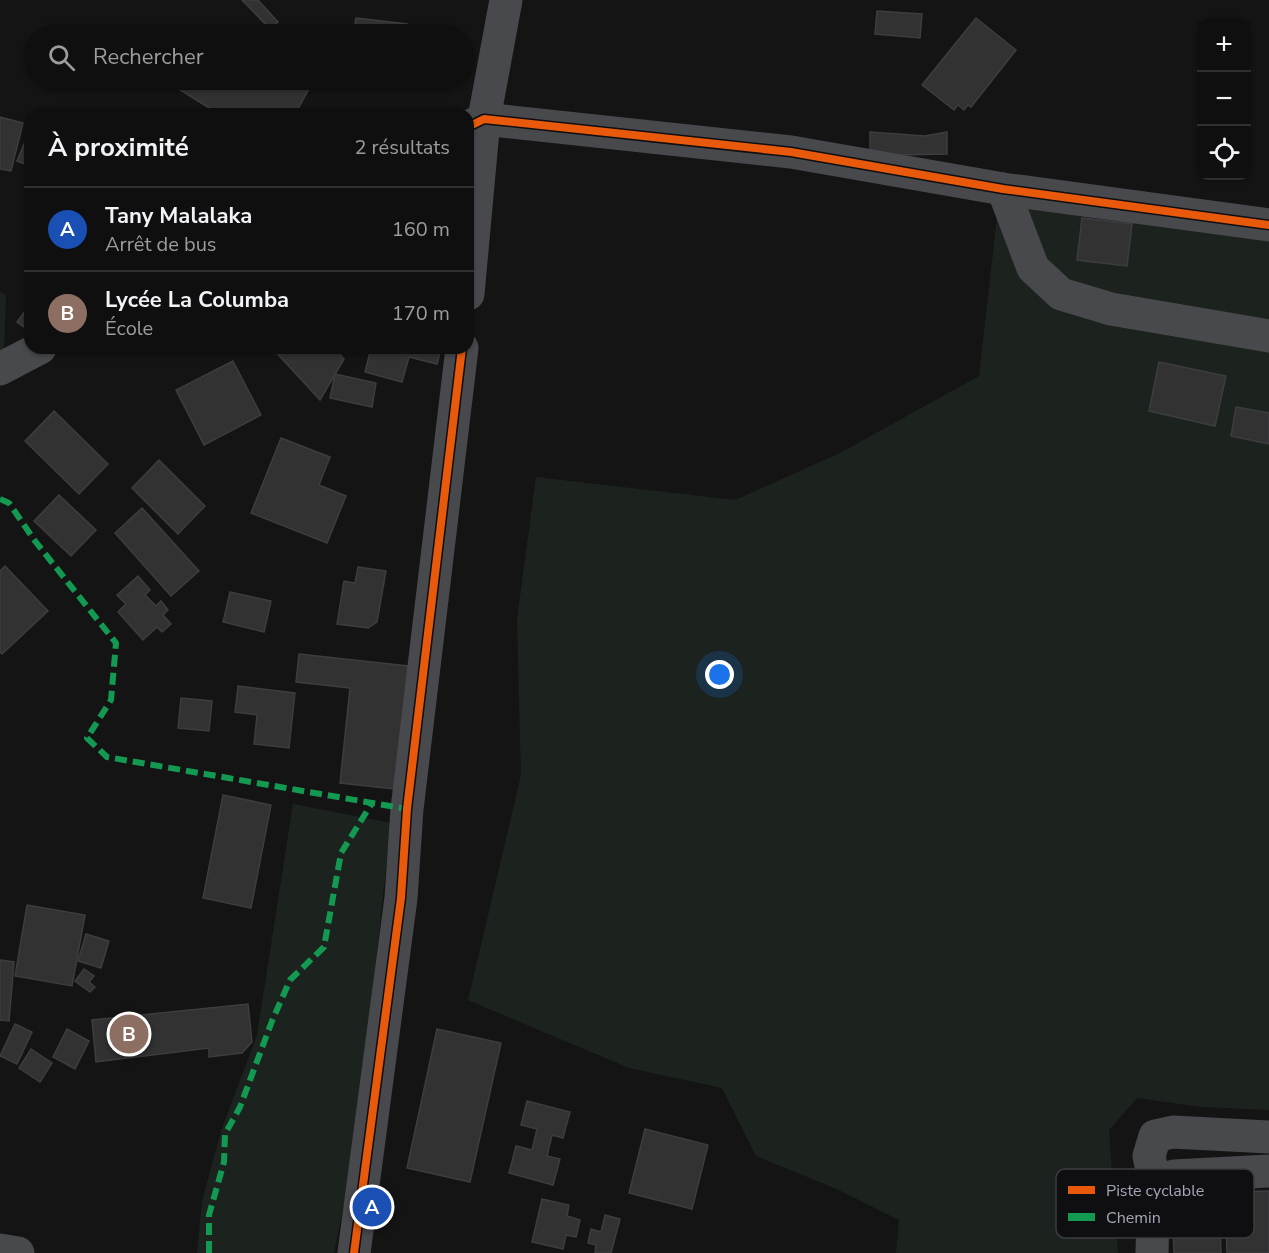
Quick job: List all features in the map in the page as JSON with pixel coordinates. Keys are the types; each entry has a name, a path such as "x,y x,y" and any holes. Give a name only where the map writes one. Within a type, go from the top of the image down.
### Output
{"street":[{"path":"474,166 476,123 506,0"},
{"path":"476,123 791,152 1003,189 1269,225"},
{"path":"1003,189 1033,268 1061,294 1111,309 1269,336"},
{"path":"0,369 29,354"},
{"path":"354,1253 401,898 407,809 461,354"},
{"path":"1152,1169 1149,1156 1155,1136 1173,1132 1269,1137"},
{"path":"1254,1172 1269,1171"},
{"path":"1152,1238 1152,1253"},
{"path":"0,1250 18,1253"}],"shaded area":[{"path":"1000,191 1269,231 1269,1110 1202,1107 1137,1098 1109,1130 1112,1169 1056,1169 1056,1238 1117,1238 1118,1253 896,1253 899,1220 839,1190 756,1156 722,1088 629,1068 468,1000 521,775 517,619 536,477 735,500 840,453 979,376"},
{"path":"0,292 6,295 4,351 0,353"},
{"path":"293,804 391,823 355,1150 334,1253 197,1253 202,1201 221,1131 257,1035"}],"building":[{"path":"242,0 258,0 278,22 265,24"},
{"path":"877,11 922,14 920,38 875,34"},
{"path":"356,18 407,24 355,24"},
{"path":"976,18 1016,50 971,107 968,105 964,110 958,105 954,110 922,85"},
{"path":"180,90 308,90 298,108 209,108"},
{"path":"0,117 23,123 11,171 0,169"},
{"path":"870,132 925,136 947,132 947,154 896,155 870,152"},
{"path":"24,144 24,164 17,161"},
{"path":"1082,218 1132,224 1127,266 1077,260"},
{"path":"24,312 24,327 17,322"},
{"path":"278,354 339,354 344,359 320,400"},
{"path":"370,354 440,354 437,364 409,357 402,382 365,372"},
{"path":"233,361 261,415 204,445 176,390"},
{"path":"1159,362 1226,376 1215,426 1149,411"},
{"path":"335,374 376,383 372,407 330,398"},
{"path":"1236,407 1269,413 1269,444 1231,436"},
{"path":"54,411 108,464 79,494 25,441"},
{"path":"281,438 330,457 319,485 346,496 327,543 251,513"},
{"path":"159,460 205,506 178,534 132,488"},
{"path":"59,495 96,530 71,556 34,521"},
{"path":"142,508 199,571 171,596 115,533"},
{"path":"5,566 48,611 2,654 0,652 0,571"},
{"path":"358,567 386,571 377,622 368,628 337,624 344,581 355,583"},
{"path":"138,576 150,590 145,595 156,606 161,601 168,610 163,615 171,624 162,632 157,627 143,640 118,612 126,604 117,595"},
{"path":"230,592 271,601 264,632 223,622"},
{"path":"299,654 417,667 403,790 340,783 350,688 296,682"},
{"path":"238,686 295,693 289,748 254,744 257,715 235,712"},
{"path":"181,698 212,701 209,731 178,728"},
{"path":"223,795 271,805 251,908 203,898"},
{"path":"27,905 85,915 72,986 15,976"},
{"path":"86,934 109,941 101,968 78,961"},
{"path":"0,960 14,962 9,1021 0,1020"},
{"path":"84,969 94,976 89,982 95,987 90,992 75,981"},
{"path":"248,1004 252,1042 242,1053 209,1057 209,1048 96,1062 92,1020"},
{"path":"15,1024 32,1032 17,1064 0,1056"},
{"path":"67,1029 89,1041 75,1069 53,1057"},
{"path":"437,1029 501,1043 470,1182 407,1168"},
{"path":"31,1049 52,1063 40,1082 19,1068"},
{"path":"527,1101 570,1112 563,1138 552,1135 547,1156 560,1159 553,1185 509,1173 516,1146 532,1150 537,1129 521,1125"},
{"path":"645,1129 708,1145 692,1209 629,1193"},
{"path":"1254,1191 1269,1191 1269,1253 1227,1253 1227,1238 1254,1238"},
{"path":"542,1199 569,1205 567,1216 580,1220 576,1237 566,1235 563,1249 532,1242"},
{"path":"605,1215 620,1219 611,1253 595,1253 596,1245 588,1243 591,1229 601,1232"},
{"path":"1173,1238 1220,1238 1221,1253 1174,1253"}],"marked path":[{"path":"0,499 9,503 35,541 116,643 111,700 87,738 107,757 407,809"},
{"path":"209,1253 209,1215 224,1162 225,1134 240,1107 290,980 324,947 341,853 372,803"}],"cycle path":[{"path":"474,124 484,119 791,152 1003,189 1269,225"},
{"path":"354,1253 401,898 407,809 461,354"}],"place":[{"name":"Lycée La Columba","path":"129,1034"},
{"name":"Tany Malalaka","path":"372,1207"}]}
